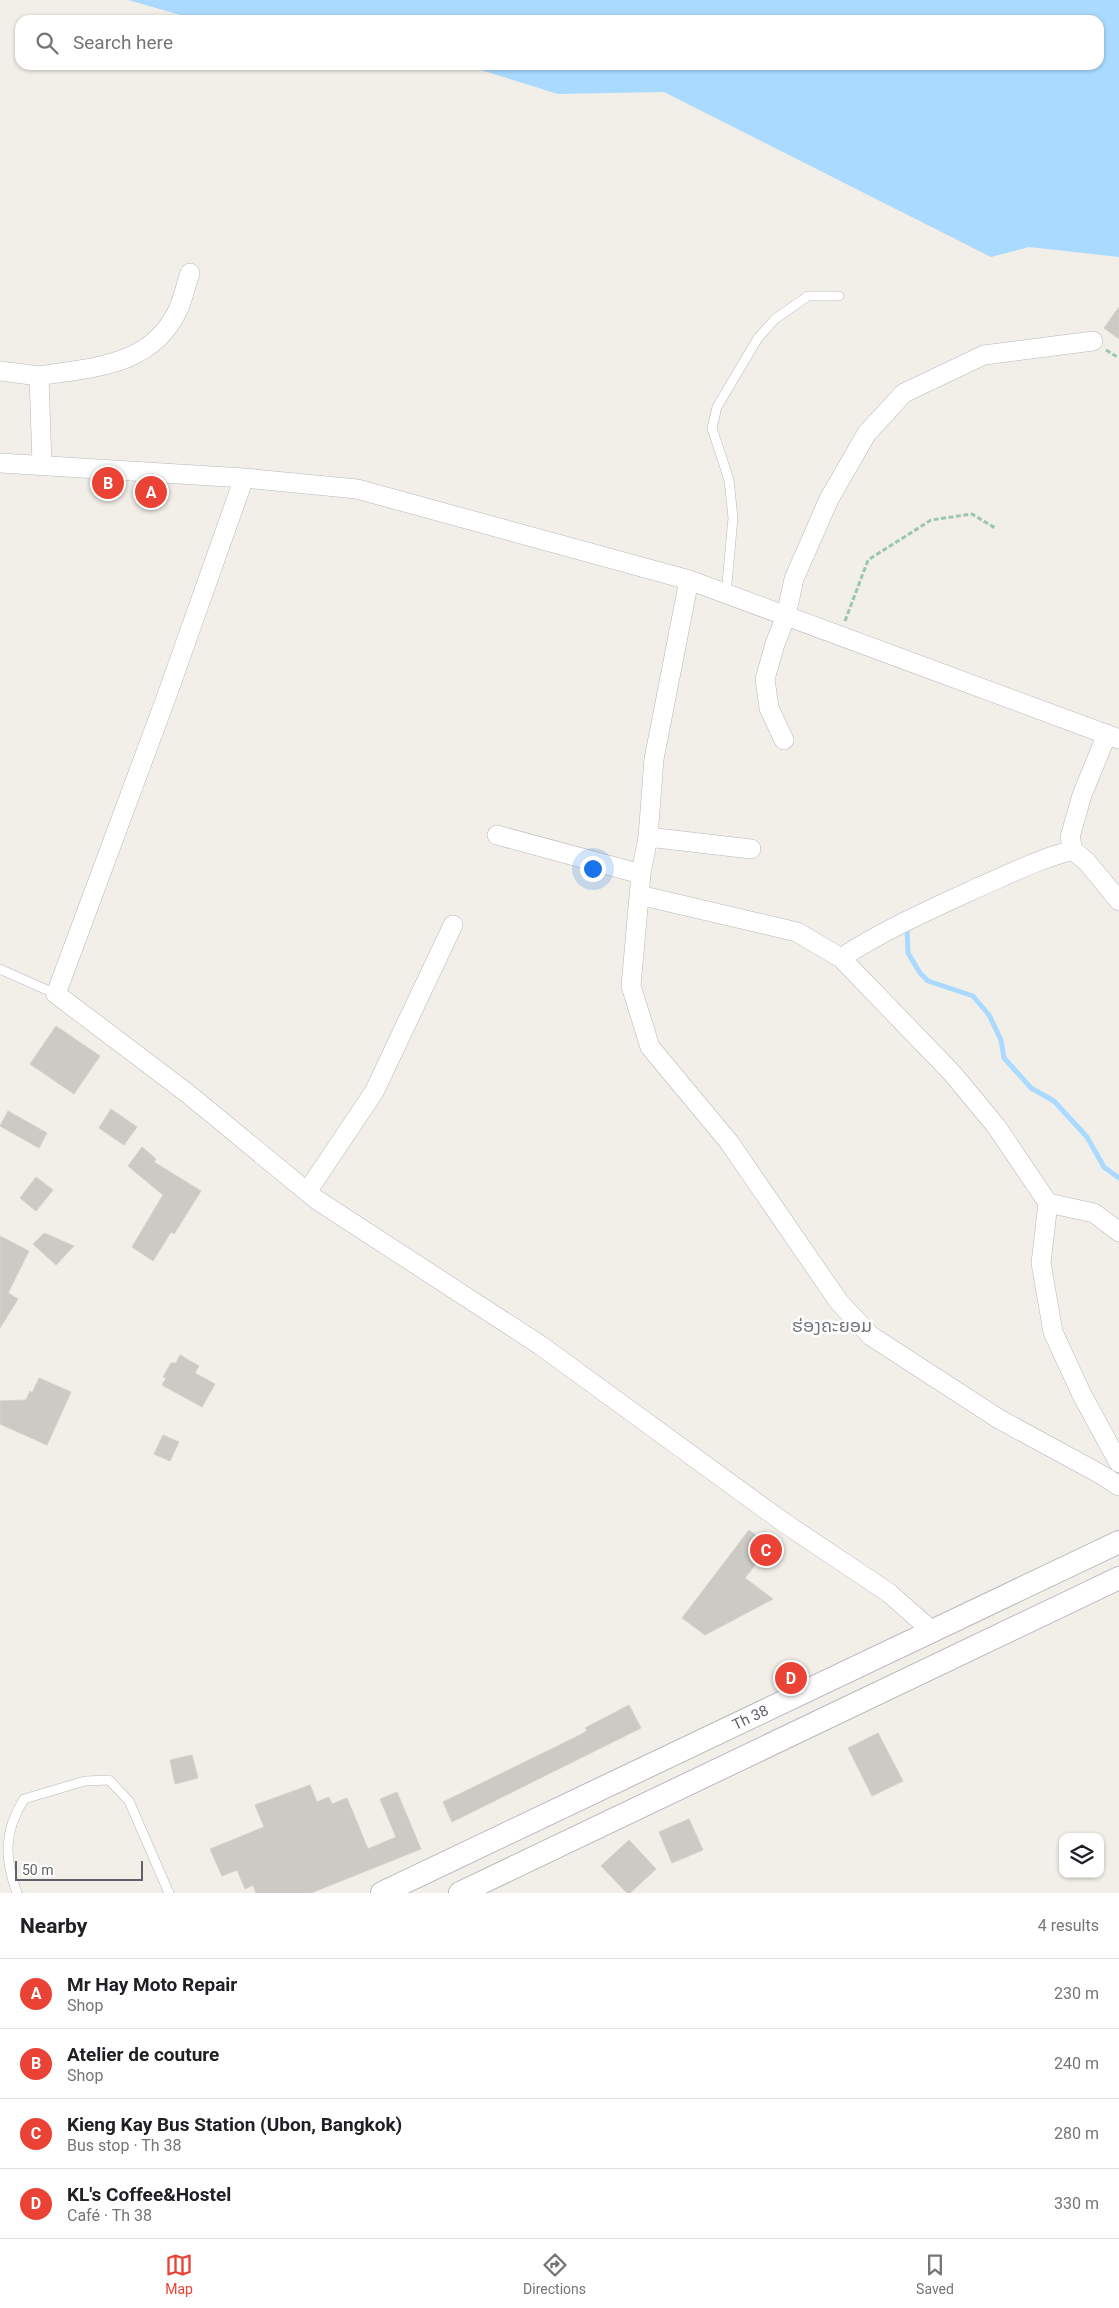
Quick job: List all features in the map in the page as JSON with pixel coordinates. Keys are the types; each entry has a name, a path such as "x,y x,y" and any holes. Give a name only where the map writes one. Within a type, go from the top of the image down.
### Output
{"street":[{"path":"0,371 39,376 114,363 139,354 162,336 178,310 190,273"},
{"path":"784,740 769,708 764,679 786,616 794,579 829,499 867,433 904,393 984,355 1093,341"},
{"path":"39,376 42,465"},
{"path":"0,463 244,478 357,490 689,580 1113,736 1082,795 1070,837 1073,850 1087,862 1119,901"},
{"path":"244,478 163,707 56,994 187,1093 307,1192 548,1350 782,1522 890,1593 933,1632"},
{"path":"689,580 654,759 648,837 641,874 630,986 650,1047 729,1142 839,1302 871,1336 999,1419 1119,1486"},
{"path":"497,835 641,874"},
{"path":"648,837 751,849"},
{"path":"841,958 866,941 939,905 1041,859 1073,850"},
{"path":"639,895 797,932 841,958 952,1073 996,1126 1048,1203 1040,1264 1053,1332 1082,1395 1119,1463"},
{"path":"307,1192 374,1092 453,925"},
{"path":"1048,1203 1094,1212 1119,1232"},
{"name":"Th 38","path":"382,1893 1119,1542"},
{"path":"460,1893 1119,1578"}],"lane":[{"path":"726,594 733,518 730,480 712,428 717,407 758,338 775,318 808,296 839,296"},
{"path":"0,969 56,994"},
{"path":"17,1893 9,1872 7,1839 13,1816 24,1799 85,1782 109,1780 128,1801 169,1893"}],"path":[{"path":"840,635 868,560 931,520 972,514 995,528"}],"water":[{"path":"128,0 1119,0 1119,257 1029,247 991,257 664,92 558,94 481,70 1104,70 1104,15 180,15"}],"building":[{"path":"1119,307 1119,339 1104,328"},
{"path":"56,1026 100,1056 74,1094 30,1064"},
{"path":"111,1109 137,1127 124,1145 99,1128"},
{"path":"8,1111 47,1133 39,1148 0,1126"},
{"path":"142,1147 156,1159 154,1162 201,1191 174,1234 171,1232 153,1261 132,1247 163,1195 128,1166"},
{"path":"36,1177 53,1190 36,1211 20,1198"},
{"path":"44,1233 74,1246 56,1265 33,1244"},
{"path":"0,1236 29,1251 8,1293 18,1299 0,1328"},
{"path":"180,1355 199,1366 195,1373 215,1384 202,1407 162,1385 166,1378 163,1377 171,1363 176,1363"},
{"path":"39,1378 71,1392 47,1445 0,1424 0,1401 26,1400 30,1391 32,1393"},
{"path":"163,1435 179,1442 170,1461 154,1454"},
{"path":"749,1530 770,1546 745,1578 773,1599 705,1635 682,1618"},
{"path":"629,1705 641,1728 452,1822 443,1802 582,1734 587,1730 585,1728"},
{"path":"878,1733 903,1781 872,1796 848,1748"},
{"path":"192,1755 198,1778 175,1784 170,1760"},
{"path":"310,1785 317,1802 329,1797 332,1804 347,1798 368,1849 396,1837 380,1799 397,1792 421,1849 311,1893 256,1893 253,1885 245,1889 237,1870 222,1876 210,1849 264,1827 255,1805"},
{"path":"689,1819 703,1850 672,1863 659,1832"},
{"path":"629,1840 656,1869 630,1893 627,1893 601,1866"}],"waterway":[{"path":"907,927 908,953 920,973 928,981 973,996 989,1015 1001,1040 1004,1058 1031,1088 1054,1101 1087,1137 1104,1167 1119,1178"}],"place":[{"name":"Atelier de couture","path":"108,483"},
{"name":"Mr Hay Moto Repair","path":"151,492"},
{"name":"Kieng Kay Bus Station (Ubon, Bangkok)","path":"766,1550"},
{"name":"KL's Coffee&Hostel","path":"791,1678"}],"district":[{"name":"ຮ່ອງຄະຍອມ","path":"832,1326"}]}
